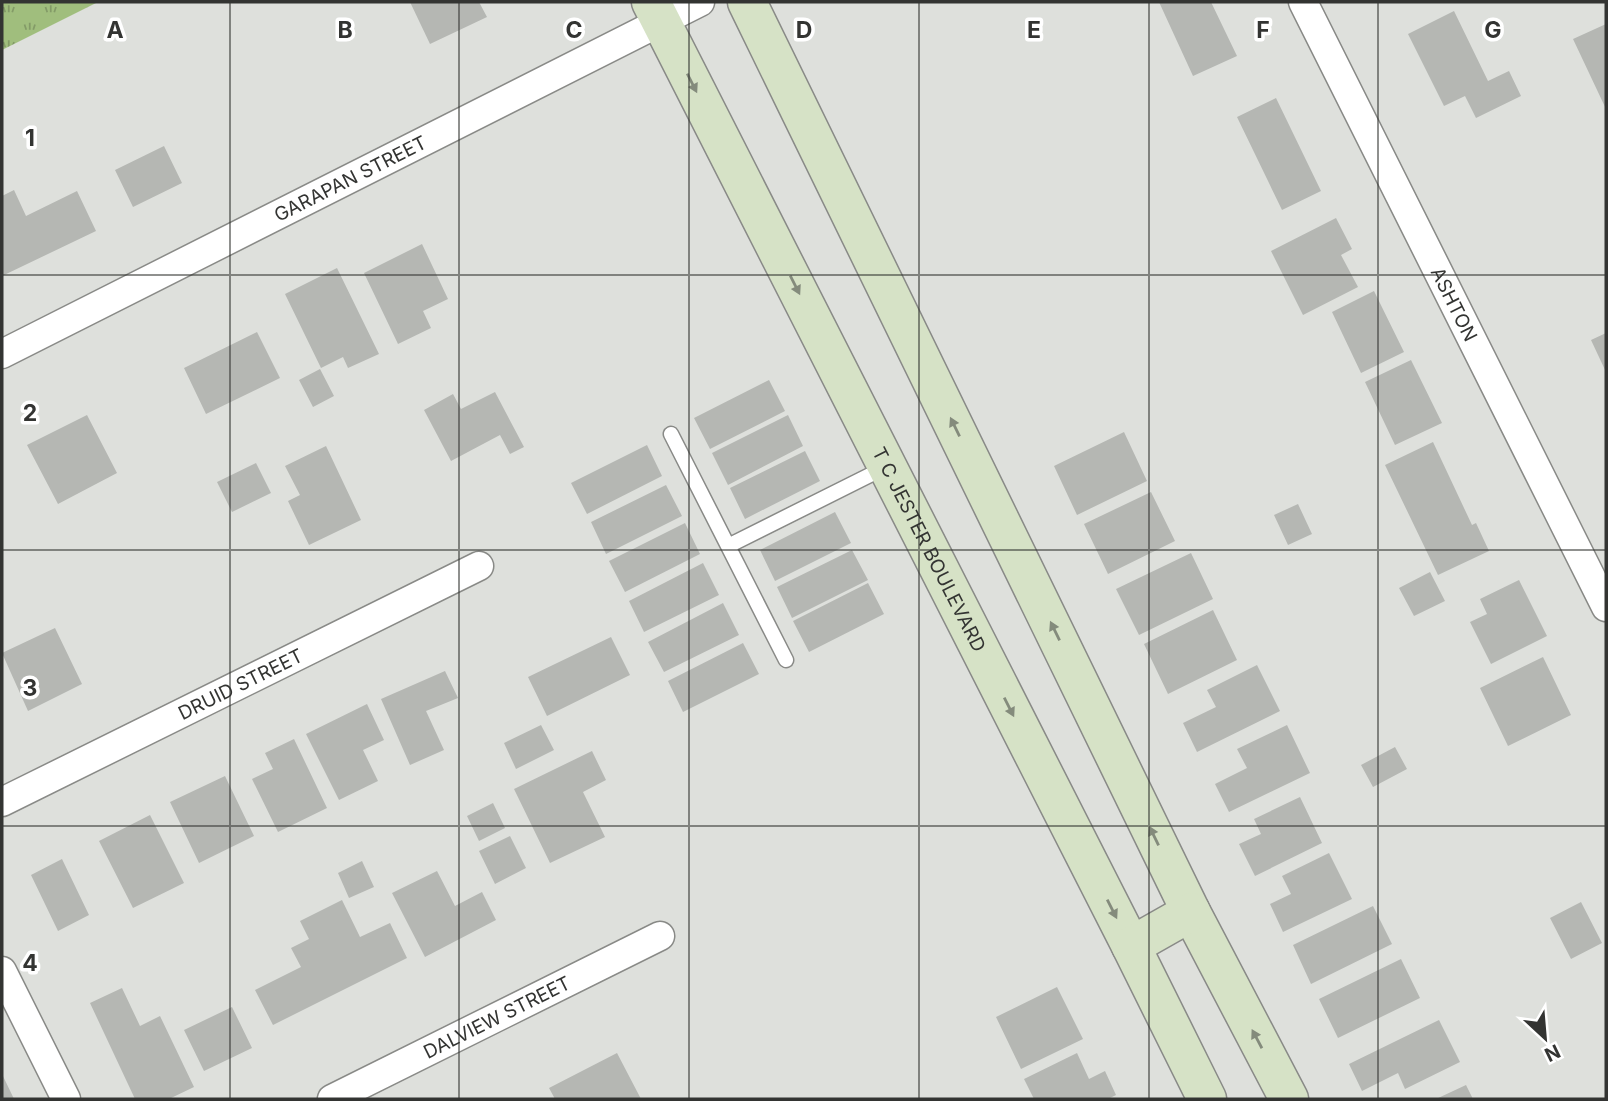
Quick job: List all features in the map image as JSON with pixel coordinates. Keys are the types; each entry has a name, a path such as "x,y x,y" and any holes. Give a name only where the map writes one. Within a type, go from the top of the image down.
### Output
{"main road":[{"path":"747,2 1191,912 1289,1099"},
{"name":"T C JESTER BOULEVARD","path":"656,12 1207,1099"},
{"path":"1131,946 1191,912"}],"street":[{"name":"GARAPAN STREET","path":"2,354 656,12 700,2"},
{"name":"ASHTON","path":"1303,2 1606,607"},
{"name":"DRUID STREET","path":"2,802 479,566"},
{"name":"DALVIEW STREET","path":"332,1099 660,936"},
{"path":"2,971 66,1099"}],"lane":[{"path":"671,434 786,660"},
{"path":"728,546 887,467"}],"green space":[{"path":"2,2 98,2 2,50"}],"building":[{"path":"410,2 479,2 487,17 430,44"},
{"path":"1159,2 1211,2 1237,56 1193,76"},
{"path":"1454,11 1488,81 1509,71 1521,96 1476,118 1465,96 1444,106 1408,34"},
{"path":"1606,24 1606,109 1573,39"},
{"path":"1276,98 1321,191 1282,210 1237,117"},
{"path":"164,146 182,183 133,207 115,170"},
{"path":"14,190 26,216 77,191 96,231 2,276 2,196"},
{"path":"1336,218 1352,249 1341,255 1358,287 1303,315 1271,251"},
{"path":"422,244 448,299 423,311 431,328 398,344 364,273"},
{"path":"337,268 379,354 348,368 343,357 321,368 285,294"},
{"path":"1374,291 1404,352 1361,373 1332,312"},
{"path":"257,332 280,378 206,414 184,368"},
{"path":"1606,333 1606,372 1591,340"},
{"path":"1411,360 1442,423 1395,445 1365,382"},
{"path":"320,369 334,396 313,407 299,380"},
{"path":"769,380 785,411 710,449 694,418"},
{"path":"495,392 524,447 510,454 500,435 451,461 424,410 453,394 461,409"},
{"path":"87,415 117,473 58,504 27,445"},
{"path":"788,415 803,446 728,485 712,453"},
{"path":"1124,432 1147,481 1077,515 1054,466"},
{"path":"1433,442 1472,525 1476,523 1489,551 1438,575 1385,465"},
{"path":"647,445 662,476 587,514 571,483"},
{"path":"326,446 361,520 309,545 288,501 300,495 285,466"},
{"path":"805,451 820,481 745,519 730,488"},
{"path":"256,463 271,493 232,512 217,482"},
{"path":"666,485 682,516 606,554 591,522"},
{"path":"1151,492 1175,541 1108,574 1084,524"},
{"path":"1298,504 1312,534 1288,545 1274,515"},
{"path":"835,512 851,543 775,581 760,550"},
{"path":"685,523 700,554 625,592 609,561"},
{"path":"852,550 868,580 792,618 777,587"},
{"path":"1191,553 1213,599 1139,635 1116,589"},
{"path":"703,563 719,595 644,632 629,601"},
{"path":"1430,572 1445,601 1414,616 1399,588"},
{"path":"1519,580 1547,636 1491,664 1470,622 1487,614 1480,599"},
{"path":"868,583 884,614 809,652 793,621"},
{"path":"723,603 739,635 664,672 648,642"},
{"path":"1213,610 1237,660 1168,694 1144,644"},
{"path":"55,628 82,684 28,711 2,653"},
{"path":"611,637 630,675 547,716 528,677"},
{"path":"743,643 759,674 683,712 668,681"},
{"path":"1543,657 1571,715 1508,746 1480,688"},
{"path":"1257,665 1280,711 1197,752 1183,723 1216,707 1207,690"},
{"path":"445,671 458,698 426,711 444,750 410,765 381,699"},
{"path":"367,704 384,740 363,750 378,781 339,800 306,734"},
{"path":"541,725 554,750 516,769 504,743"},
{"path":"1287,725 1310,773 1229,812 1215,784 1247,768 1237,749"},
{"path":"294,739 327,808 278,832 252,779 273,769 265,753"},
{"path":"1395,747 1407,769 1373,787 1361,765"},
{"path":"592,751 606,780 583,792 605,837 550,863 514,789"},
{"path":"225,776 254,836 199,863 170,802"},
{"path":"1300,797 1322,843 1255,876 1239,844 1261,834 1254,819"},
{"path":"493,803 505,828 479,841 467,816"},
{"path":"150,815 184,883 133,908 99,841"},
{"path":"510,836 526,868 495,884 479,851"},
{"path":"1329,853 1352,899 1283,932 1270,904 1291,894 1282,876"},
{"path":"62,859 89,915 58,931 31,875"},
{"path":"362,861 374,887 349,898 338,873"},
{"path":"437,871 455,906 482,892 496,920 425,957 392,893"},
{"path":"342,900 360,937 390,923 407,958 273,1025 255,990 301,967 291,948 309,939 300,921"},
{"path":"1581,902 1602,943 1571,959 1550,918"},
{"path":"1373,906 1392,944 1311,984 1293,945"},
{"path":"1401,959 1420,998 1338,1038 1319,999"},
{"path":"1057,987 1083,1039 1021,1069 996,1017"},
{"path":"122,988 140,1026 160,1016 194,1087 169,1099 135,1099 90,1003"},
{"path":"232,1007 252,1048 204,1071 184,1030"},
{"path":"1439,1020 1460,1062 1405,1089 1398,1073 1362,1091 1349,1064"},
{"path":"617,1053 641,1099 555,1099 549,1088"},
{"path":"1077,1053 1089,1079 1105,1071 1116,1095 1108,1099 1034,1099 1024,1079"},
{"path":"2,1074 14,1099 2,1099"},
{"path":"1466,1085 1473,1099 1436,1099"}]}
